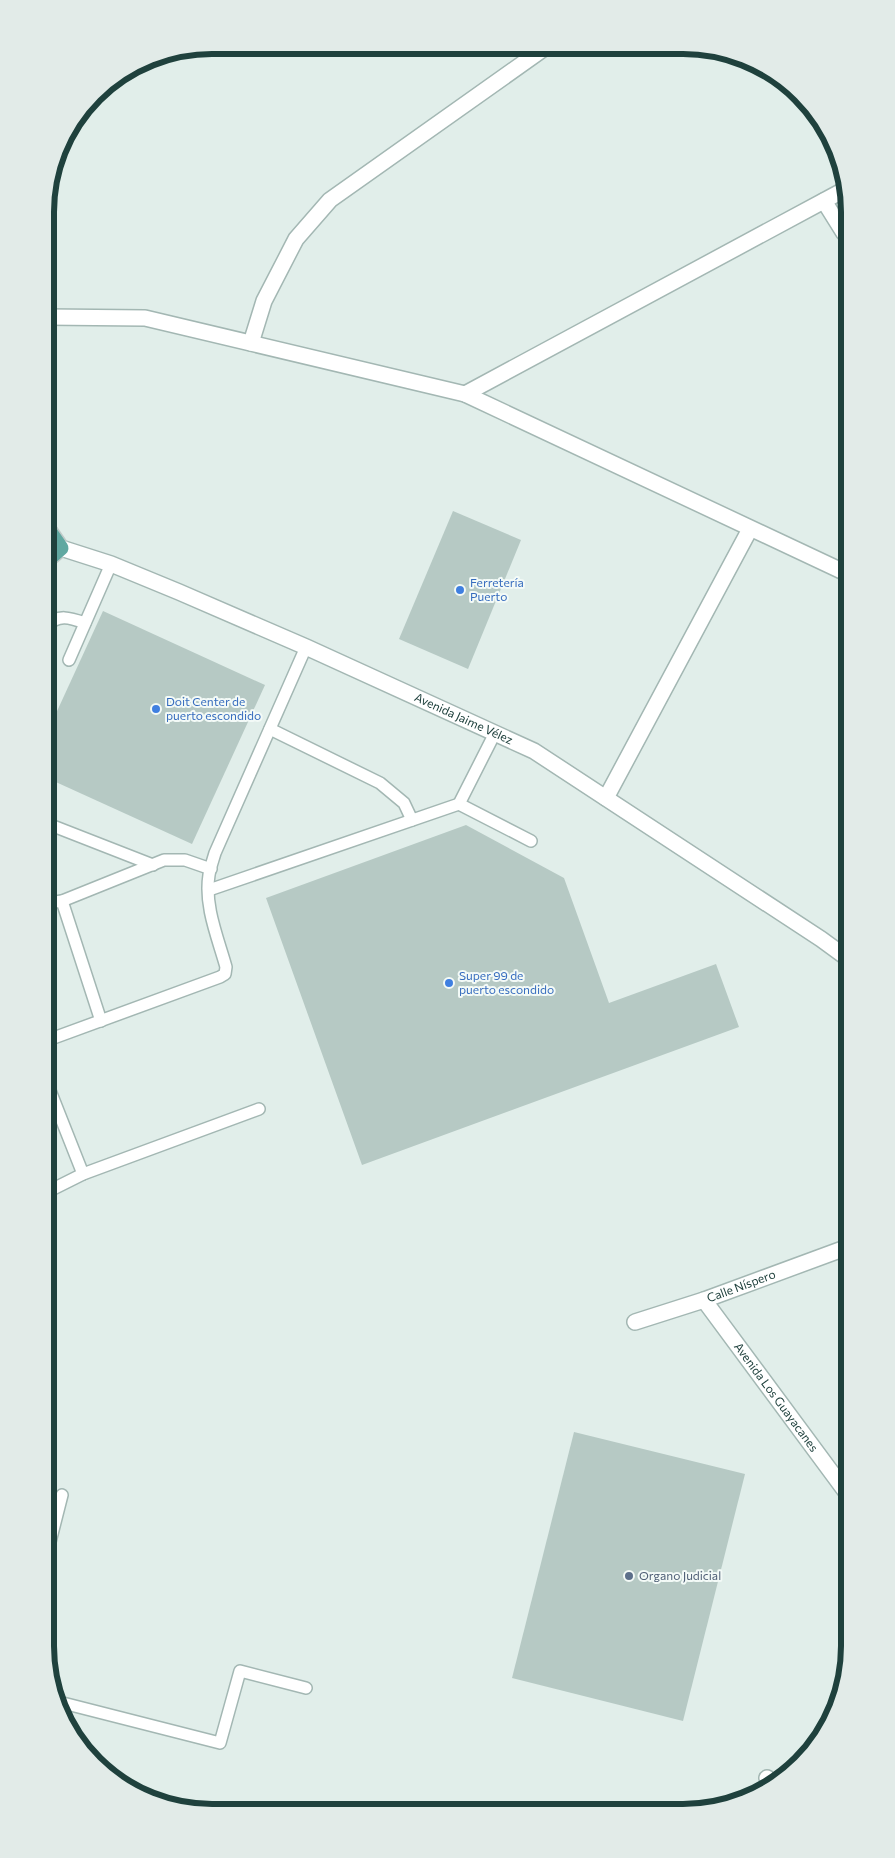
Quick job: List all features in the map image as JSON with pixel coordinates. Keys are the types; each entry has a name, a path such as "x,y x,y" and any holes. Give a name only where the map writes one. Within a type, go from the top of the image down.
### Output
{"street":[{"path":"251,343 264,300 296,239 330,200 536,54"},
{"path":"466,394 840,192"},
{"path":"824,201 841,228"},
{"path":"54,317 145,318 466,394 841,571"},
{"path":"606,798 750,529"},
{"name":"Avenida Jaime Vélez","path":"54,547 111,564 179,592 306,647 534,751 841,954"},
{"name":"Calle Níspero","path":"635,1322 704,1300 841,1250"},
{"name":"Avenida Los Guayacanes","path":"704,1300 841,1485"}],"lane":[{"path":"69,660 111,564"},
{"path":"54,620 67,616 84,623"},
{"path":"54,1038 225,974 226,967 209,905 211,869 215,852 306,647"},
{"path":"270,729 380,783 404,803 412,820"},
{"path":"209,890 459,804 495,733"},
{"path":"459,804 531,841"},
{"path":"54,826 153,865"},
{"path":"54,902 62,901 164,860 185,860 211,869"},
{"path":"62,901 102,1021"},
{"path":"54,1101 83,1174"},
{"path":"54,1188 83,1174 258,1109"},
{"path":"54,1526 62,1495"},
{"path":"64,1702 220,1743 240,1672 306,1688"}],"building":[{"name":"Ferretería Puerto","path":"453,511 521,540 468,669 399,639"},
{"name":"Doit Center de puerto escondido","path":"103,611 265,685 192,844 54,781 54,718"},
{"name":"Super 99 de puerto escondido","path":"466,825 564,878 609,1003 716,964 739,1027 362,1165 266,898"},
{"name":"Organo Judicial","path":"574,1432 745,1474 683,1721 512,1678"}],"place":[{"name":"Ferretería Puerto","path":"460,590"},
{"name":"Doit Center de puerto escondido","path":"156,709"},
{"name":"Super 99 de puerto escondido","path":"449,983"},
{"name":"Organo Judicial","path":"629,1576"}]}
